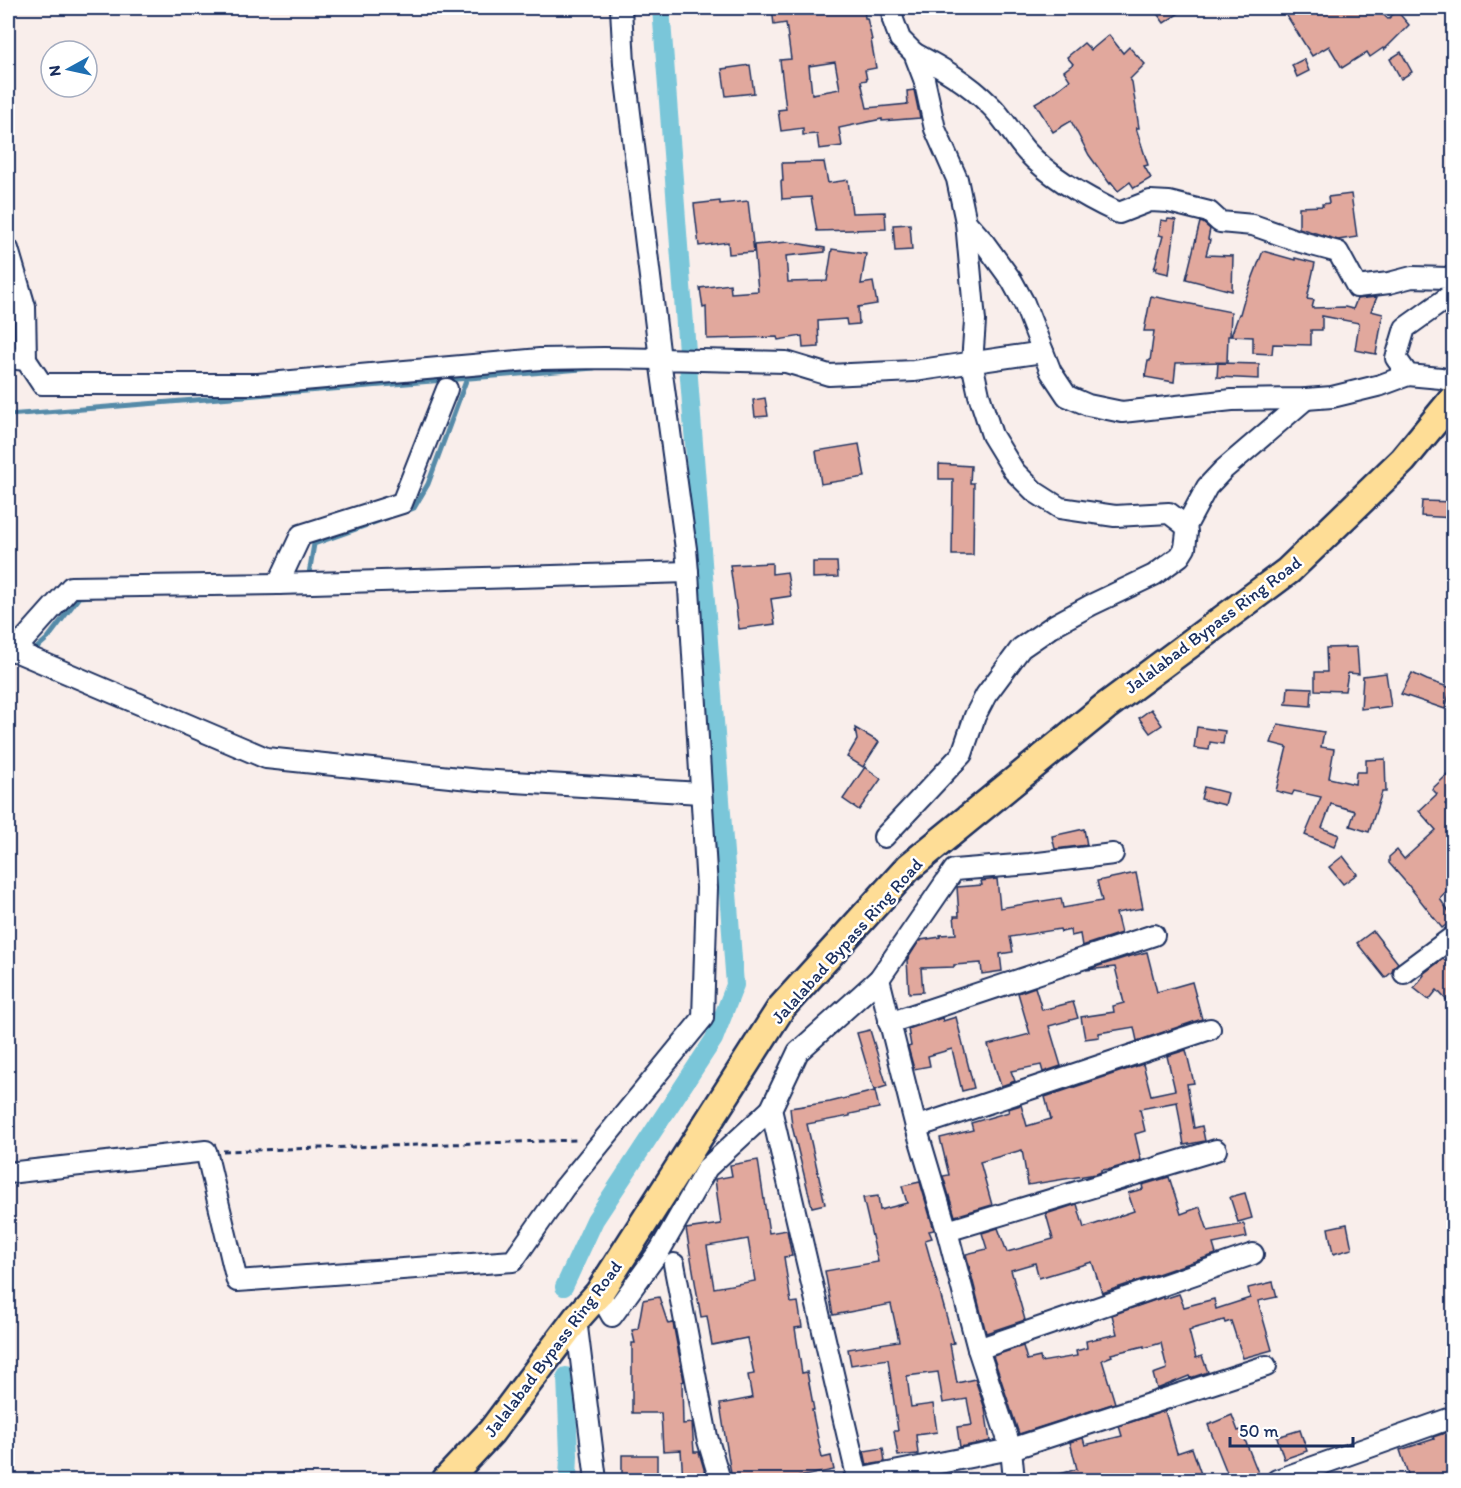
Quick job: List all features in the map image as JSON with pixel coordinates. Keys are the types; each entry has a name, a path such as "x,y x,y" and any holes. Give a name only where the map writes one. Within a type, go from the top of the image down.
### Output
{"highway":[{"name":"Jalalabad Bypass Ring Road","path":"446,1480 492,1432 576,1319 599,1293 781,1008 909,867 1105,707 1288,571 1403,460 1454,398"}],"street":[{"path":"8,1173 206,1151 237,1281 513,1261 564,1188 704,1018 707,888 688,572 624,64 621,8"},
{"path":"892,8 893,20 900,39 914,53 957,77 992,106 1028,153 1060,180 1099,204 1119,213 1150,201 1169,202 1209,212 1220,222 1253,225 1338,252 1357,287 1412,277 1448,278 1454,293 1405,328 1395,358 1408,375"},
{"path":"914,53 924,79 935,129 957,179 966,222 975,321 972,363 979,395 992,435 1014,471 1035,492 1060,508 1115,516 1169,513 1186,526"},
{"path":"966,222 983,241 1012,282 1051,372 1067,396 1088,405 1122,412 1232,400 1332,397 1381,386 1408,375 1442,378 1454,382"},
{"path":"8,249 25,307 17,359 42,384 258,384 540,360 604,358 786,362 829,375 914,371 1043,352"},
{"path":"278,584 301,535 402,503 447,389"},
{"path":"884,837 963,754 975,716 986,695 1021,648 1056,624 1154,575 1180,556 1185,548 1186,526 1207,487 1306,399"},
{"path":"688,572 278,584 71,587 11,650 266,758 479,780 701,793"},
{"path":"599,1293 612,1316 660,1250 707,1168 771,1108 798,1052 879,979 954,870 1113,854"},
{"path":"889,1023 1154,935"},
{"path":"1404,973 1454,936"},
{"path":"879,979 916,1127 947,1231 978,1349 1011,1449 1014,1480"},
{"path":"916,1127 1210,1029"},
{"path":"771,1108 858,1480"},
{"path":"947,1231 1216,1150"},
{"path":"978,1349 1253,1254"},
{"path":"675,1264 707,1437 720,1480"},
{"path":"576,1319 596,1480"},
{"path":"853,1480 1011,1449 1266,1366"},
{"path":"1277,1480 1454,1417"}],"path":[{"path":"206,1151 604,1140"}],"building":[{"path":"772,8 864,8 876,68 865,70 867,80 861,81 867,108 908,104 907,91 914,90 920,118 882,121 882,119 839,128 842,146 819,149 817,134 803,135 803,128 781,131 778,110 786,109 780,60 791,59 786,23 774,25","holes":["835,62 840,89 812,94 809,66"]},
{"path":"1153,8 1187,8 1164,23"},
{"path":"1282,8 1376,8 1388,19 1397,11 1409,25 1384,50 1383,48 1370,57 1367,52 1342,68 1329,46 1312,56"},
{"path":"1109,35 1123,53 1129,47 1145,64 1130,79 1139,128 1136,128 1148,165 1144,166 1151,178 1134,188 1130,182 1118,191 1111,182 1110,184 1089,155 1071,121 1053,132 1035,103 1070,80 1064,71 1073,64 1067,57 1084,43 1091,50"},
{"path":"1401,52 1412,72 1401,79 1390,59"},
{"path":"1304,59 1309,71 1297,77 1292,65"},
{"path":"750,65 754,93 726,96 722,69"},
{"path":"824,162 828,183 848,180 852,213 885,212 886,229 817,231 811,197 782,199 782,163"},
{"path":"1351,194 1357,237 1338,240 1299,228 1299,207 1323,206 1322,204 1329,203 1328,197"},
{"path":"720,201 720,204 748,201 754,252 729,254 728,242 699,246 694,204"},
{"path":"1168,219 1176,220 1169,274 1156,271 1157,267 1154,269 1163,236 1159,235 1161,220 1167,221"},
{"path":"1200,222 1210,229 1206,255 1233,256 1232,291 1186,279"},
{"path":"910,224 912,250 895,251 893,225"},
{"path":"788,242 825,248 825,252 786,256 788,282 827,281 832,249 866,254 861,284 873,282 877,304 858,307 859,324 847,325 846,319 818,321 819,347 803,348 802,336 778,340 777,337 707,339 706,307 703,308 700,288 730,284 731,293 758,291 754,245"},
{"path":"1263,251 1315,263 1307,299 1314,300 1312,308 1345,307 1353,309 1357,299 1377,297 1371,311 1383,314 1376,354 1355,350 1359,323 1322,316 1322,330 1311,330 1311,345 1273,344 1272,354 1253,353 1253,337 1231,336"},
{"path":"1151,296 1231,312 1227,362 1176,363 1174,382 1145,377 1148,361 1150,361 1154,331 1144,331"},
{"path":"1218,363 1259,364 1259,379 1217,377"},
{"path":"765,398 768,416 755,417 753,400"},
{"path":"859,444 865,477 821,484 816,451"},
{"path":"939,464 971,466 970,483 974,483 973,555 952,555 953,479 939,479"},
{"path":"1422,501 1454,502 1454,518 1421,516"},
{"path":"813,562 837,562 838,577 813,578"},
{"path":"772,563 772,574 787,572 791,596 771,599 775,624 739,629 730,565"},
{"path":"1357,647 1359,674 1348,673 1345,691 1315,690 1315,672 1327,672 1326,648"},
{"path":"1386,673 1391,707 1361,709 1363,676"},
{"path":"1412,673 1451,688 1445,709 1401,694"},
{"path":"1288,687 1312,688 1311,706 1285,704"},
{"path":"1151,709 1162,725 1150,733 1139,718"},
{"path":"1278,724 1324,732 1321,747 1334,749 1329,778 1355,784 1356,772 1366,772 1366,760 1385,759 1386,792 1382,792 1369,832 1350,826 1355,811 1331,804 1322,828 1339,835 1334,847 1305,835 1321,797 1294,791 1292,795 1276,791 1287,747 1271,743"},
{"path":"1197,727 1225,731 1223,744 1210,742 1209,750 1194,748"},
{"path":"855,728 879,742 863,767 847,757 857,740"},
{"path":"865,767 881,779 859,810 843,799"},
{"path":"1447,775 1454,782 1454,796 1445,804 1454,812 1454,883 1440,899 1454,919 1442,928 1389,863 1389,857 1397,850 1404,859 1436,830 1419,811 1437,794 1432,789"},
{"path":"1204,787 1228,793 1225,805 1201,799"},
{"path":"1084,829 1087,845 1055,849 1052,836"},
{"path":"1343,856 1357,874 1343,884 1329,867"},
{"path":"1136,873 1143,908 1116,913 1121,933 1082,946 1080,934 1071,936 1070,930 1061,932 1060,929 1010,937 1013,952 1000,954 1002,971 982,974 981,963 921,968 923,992 909,993 907,960 919,941 940,937 940,935 956,934 954,916 959,916 957,887 982,885 981,881 997,879 1000,908 1061,898 1063,908 1102,901 1097,881"},
{"path":"1373,931 1398,963 1385,978 1357,943"},
{"path":"1147,952 1157,992 1192,982 1202,1019 1137,1041 1134,1027 1099,1033 1099,1037 1085,1039 1081,1017 1114,1012 1113,1006 1124,1003 1115,967 1086,970"},
{"path":"1443,959 1454,969 1454,1008 1437,990 1429,1000 1414,988 1423,974"},
{"path":"1035,987 1042,1010 1073,1002 1078,1018 1049,1026 1061,1066 1043,1072 1041,1065 1011,1071 1015,1081 1001,1086 988,1045 1030,1034 1018,993"},
{"path":"956,1017 974,1088 962,1091 952,1049 928,1056 930,1066 914,1069 908,1047 911,1046 908,1029 942,1018 943,1021"},
{"path":"870,1030 887,1086 874,1090 857,1033"},
{"path":"1186,1050 1194,1083 1187,1084 1194,1128 1202,1126 1205,1141 1184,1145 1177,1102 1140,1109 1145,1131 1135,1134 1141,1160 1101,1170 1096,1174 1028,1185 1022,1150 980,1162 992,1205 955,1216 943,1176 949,1175 940,1138 973,1130 971,1123 1009,1112 1008,1109 1021,1105 1027,1126 1051,1119 1045,1097 1143,1064 1151,1095 1175,1090 1167,1056"},
{"path":"875,1091 879,1108 807,1124 825,1204 812,1207 792,1126 790,1108 830,1102"},
{"path":"758,1160 769,1233 787,1230 792,1256 784,1257 791,1303 798,1302 802,1327 795,1328 802,1373 807,1372 822,1458 831,1456 834,1470 783,1480 732,1480 720,1404 752,1398 748,1375 754,1374 747,1338 712,1345 707,1316 701,1317 686,1229 721,1224 715,1179 732,1176 730,1165","holes":["748,1239 755,1281 714,1288 707,1246"]},
{"path":"1169,1177 1181,1214 1200,1207 1208,1231 1244,1224 1247,1237 1213,1244 1216,1254 1102,1293 1092,1262 1039,1278 1035,1263 1011,1270 1025,1320 986,1333 966,1254 987,1249 982,1233 998,1228 1007,1252 1053,1239 1046,1214 1077,1204 1084,1228 1134,1211 1128,1193 1143,1189 1142,1185"},
{"path":"920,1182 934,1230 929,1231 932,1238 925,1240 954,1343 950,1344 957,1383 975,1379 985,1409 990,1441 960,1447 957,1427 972,1425 967,1399 943,1403 938,1372 907,1376 911,1407 933,1404 937,1432 916,1435 918,1454 898,1456 894,1431 898,1431 888,1359 851,1365 848,1349 899,1341 891,1304 833,1315 825,1271 878,1262 863,1198 878,1196 880,1210 907,1203 902,1186"},
{"path":"1245,1193 1252,1218 1238,1222 1230,1197"},
{"path":"1347,1224 1352,1249 1333,1254 1328,1228"},
{"path":"1273,1282 1277,1297 1258,1301 1272,1350 1243,1358 1231,1321 1225,1323 1224,1320 1192,1329 1189,1331 1196,1358 1202,1356 1208,1372 1190,1378 1189,1376 1157,1389 1153,1374 1167,1369 1161,1343 1111,1354 1112,1356 1102,1360 1115,1403 1019,1434 993,1356 1023,1346 1027,1360 1040,1357 1041,1362 1077,1356 1076,1351 1087,1348 1086,1341 1117,1334 1112,1315 1179,1294 1184,1307 1214,1299 1216,1309 1250,1298 1248,1288"},
{"path":"659,1297 668,1324 673,1323 684,1381 682,1382 683,1424 692,1423 694,1452 699,1452 705,1480 683,1480 681,1450 663,1451 661,1413 632,1413 632,1343 635,1343 632,1330 638,1329 643,1300"},
{"path":"1165,1411 1177,1453 1192,1448 1203,1480 1050,1480 1050,1477 1077,1469 1070,1442 1083,1438 1085,1445 1122,1436 1119,1426"},
{"path":"1232,1415 1238,1431 1241,1430 1259,1475 1246,1480 1230,1480 1208,1425"},
{"path":"1300,1430 1307,1451 1284,1459 1277,1437"},
{"path":"1454,1430 1454,1476 1439,1480 1410,1480 1400,1450"},
{"path":"883,1448 885,1462 867,1465 864,1451"},
{"path":"622,1455 657,1455 657,1480 622,1480"}],"waterway":[{"path":"564,1287 595,1220 714,1039 735,985 661,8"},
{"path":"8,415 594,368"},
{"path":"404,512 414,508 428,484 467,378"},
{"path":"308,580 314,544 387,518"},
{"path":"31,653 48,638 79,597 92,596"},
{"path":"566,1376 568,1480"}]}
